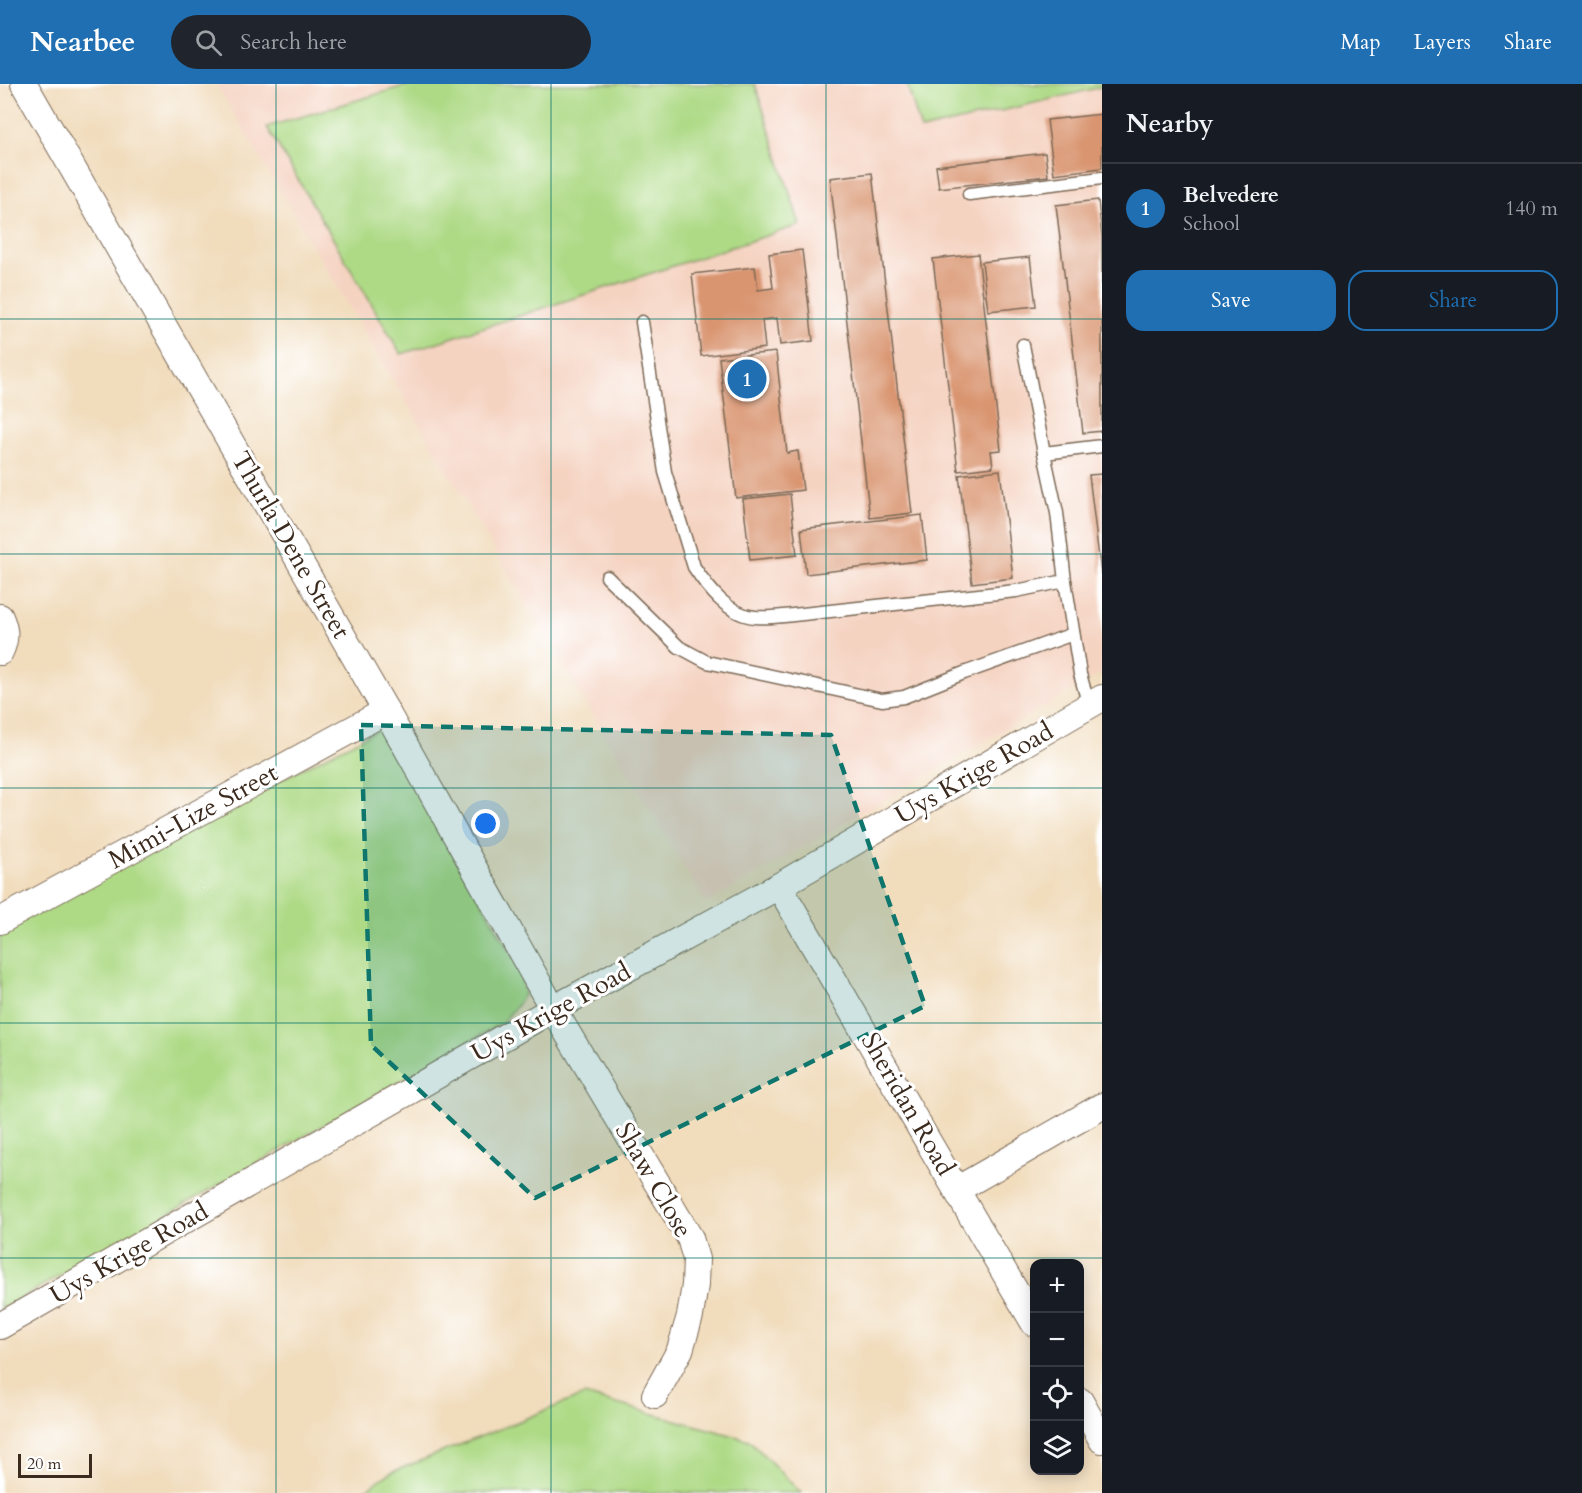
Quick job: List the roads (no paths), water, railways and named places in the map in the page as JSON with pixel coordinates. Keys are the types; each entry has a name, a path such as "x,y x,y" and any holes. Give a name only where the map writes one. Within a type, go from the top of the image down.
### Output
{"street":[{"name":"Thurla Dene Street","path":"24,84 386,711 553,1009"},
{"path":"0,617 5,641 0,652"},
{"name":"Uys Krige Road","path":"0,1326 553,1009 779,885 1096,702"},
{"name":"Mimi-Lize Street","path":"0,921 386,711"},
{"name":"Sheridan Road","path":"779,885 1030,1314"},
{"name":"Shaw Close","path":"553,1009 690,1238 696,1259 694,1295 680,1350 656,1395"},
{"path":"958,1189 1102,1106"},
{"path":"1084,1408 1102,1440"}],"lane":[{"path":"969,194 1102,178"},
{"path":"642,322 665,471 694,567 715,594 739,612 753,617 784,616 1016,591 1065,581"},
{"path":"1023,345 1057,513 1080,674 1096,702"},
{"path":"1044,453 1102,446"},
{"path":"607,577 679,647 707,662 882,700 904,697 1073,634"}],"place":[{"name":"Belvedere","path":"747,379"}]}
